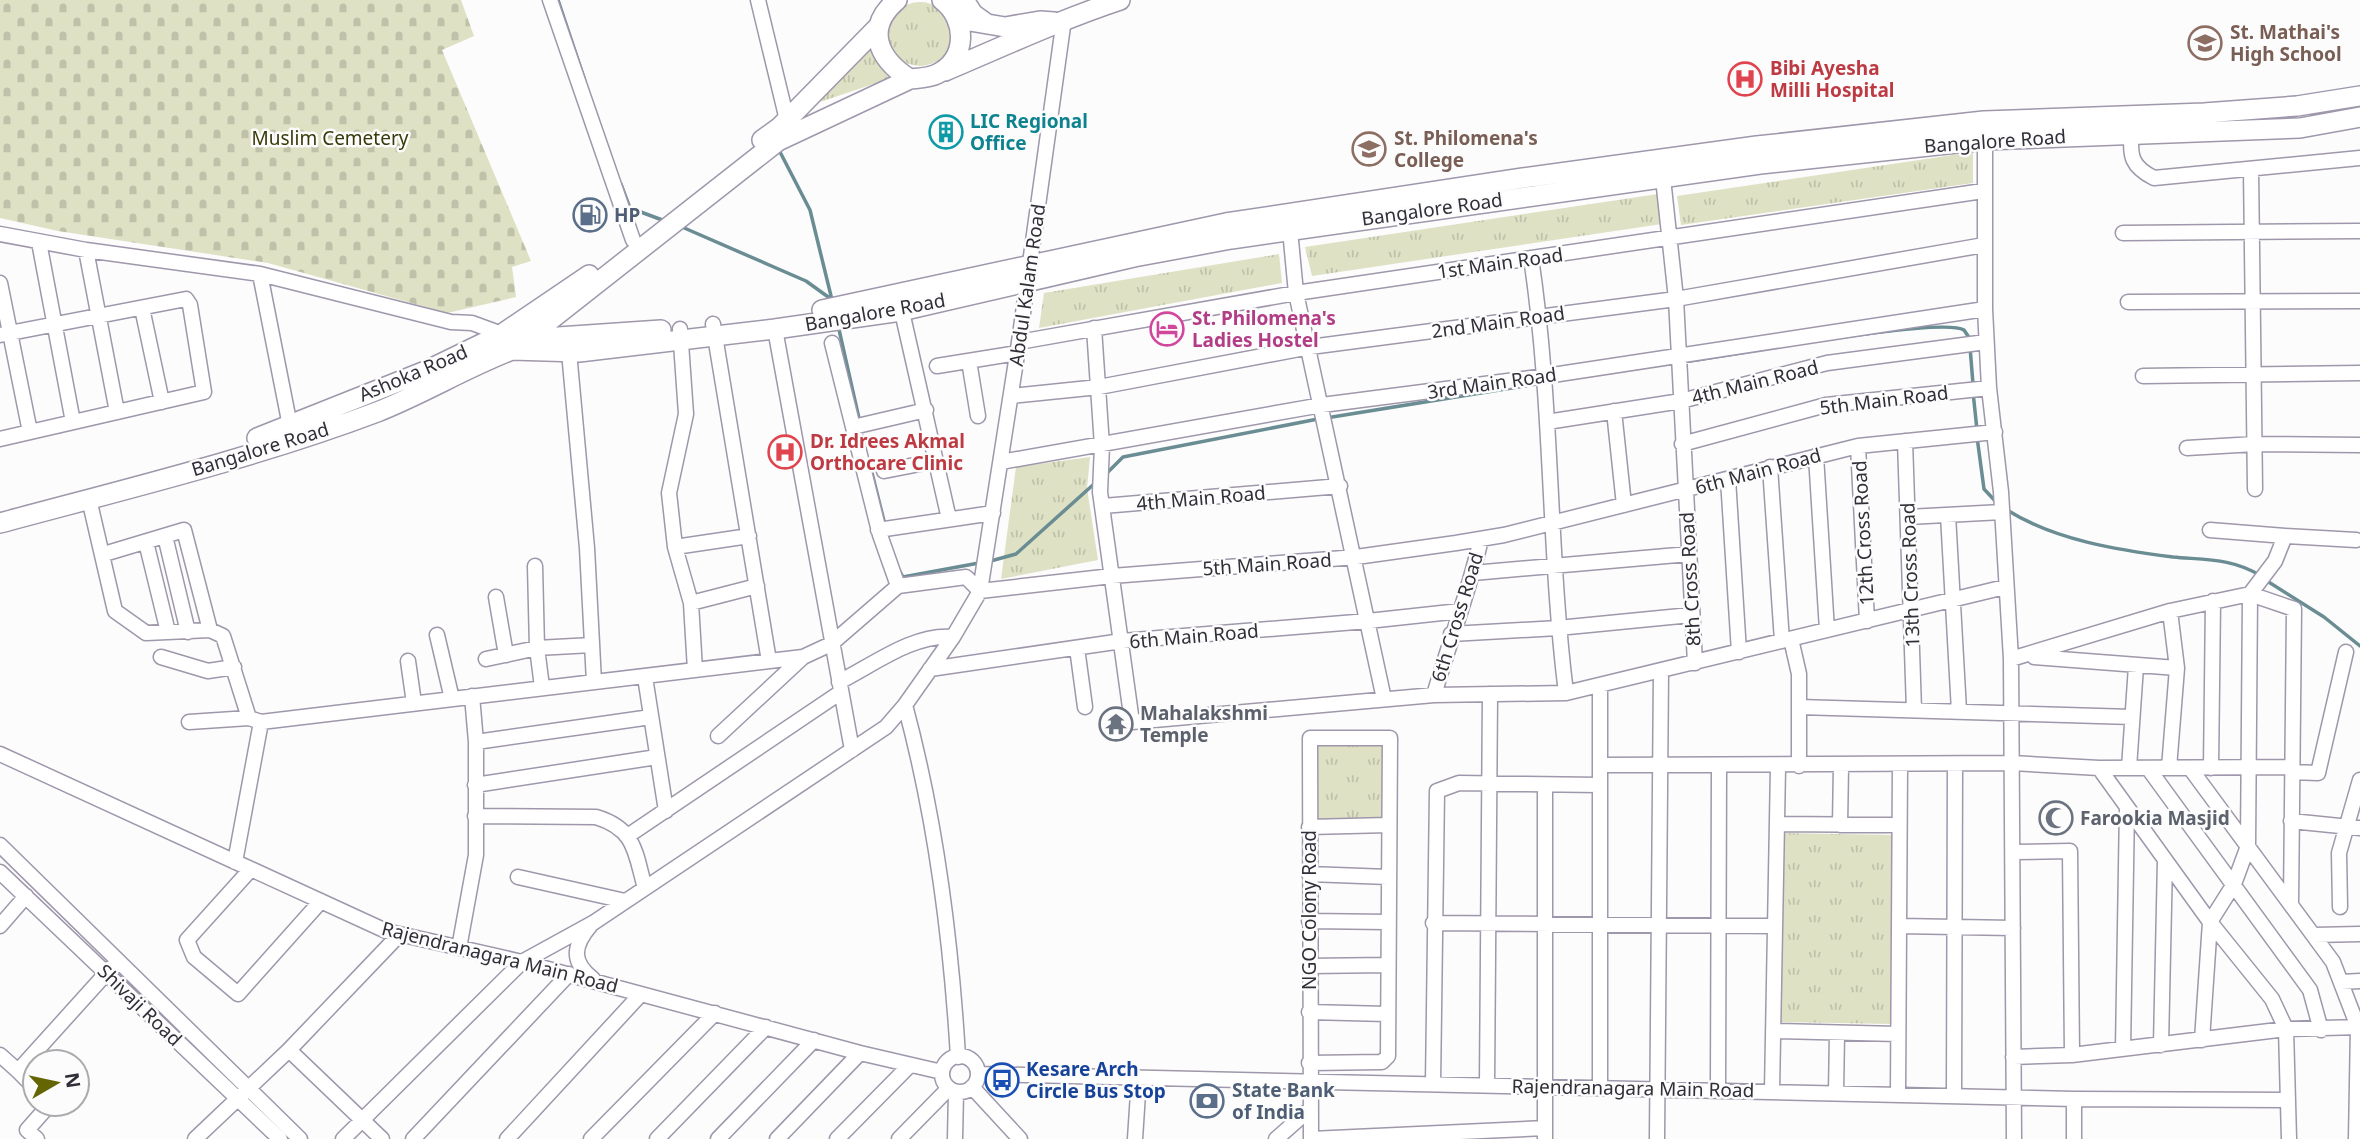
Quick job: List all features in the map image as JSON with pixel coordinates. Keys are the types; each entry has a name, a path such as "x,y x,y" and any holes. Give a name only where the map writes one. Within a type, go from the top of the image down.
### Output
{"main road":[{"path":"776,135 879,26 888,8 897,0"},
{"path":"776,135 910,79 934,75 997,46 1035,35 1059,21 1120,0"},
{"path":"954,6 990,26 1059,21"},
{"path":"934,75 956,57 961,43 954,6"},
{"path":"879,26 878,40 885,59 910,79"},
{"name":"Bangalore Road","path":"1029,273 1662,169 1757,146 2297,106 2360,96"},
{"name":"Bangalore Road","path":"1985,130 2132,133 2300,128 2360,117"},
{"name":"Ashoka Road","path":"0,511 200,456 290,426 333,406 507,342 633,240 667,221 776,135"},
{"name":"Bangalore Road","path":"507,342 569,352 816,316 900,302 1239,221 1662,169"},
{"name":"Bangalore Road","path":"529,340 667,221"},
{"name":"Bangalore Road","path":"714,329 775,329 816,316"},
{"name":"Bangalore Road","path":"0,523 319,432 379,411 471,366 507,342 680,335"}],"street":[{"path":"550,0 633,240"},
{"path":"758,0 776,135"},
{"name":"Abdul Kalam Road","path":"980,591 1029,273 1059,21"},
{"path":"1985,130 1985,309 1977,344 2001,492 2011,659 2014,1139"},
{"path":"2132,133 2129,155 2138,170 2154,178 2360,158"},
{"name":"8th Cross Road","path":"1662,169 1676,299 1695,663"},
{"path":"2251,170 2256,375 2255,489"},
{"name":"1st Main Road","path":"937,366 969,361 1094,328 1296,293 1983,191"},
{"path":"1290,230 1296,293 1356,557 1384,699"},
{"path":"2123,233 2360,231"},
{"path":"0,234 86,250 260,274 450,322 472,323 507,342"},
{"path":"39,242 73,422"},
{"name":"2nd Main Road","path":"1011,396 1099,387 1310,347 1676,299 1984,245"},
{"path":"86,250 117,412"},
{"path":"1531,258 1546,376 1551,522 1558,628 1566,693"},
{"path":"260,274 290,426"},
{"path":"0,283 5,334 30,432"},
{"path":"0,439 204,392 190,305 184,299 5,334"},
{"path":"2128,302 2360,301"},
{"path":"900,302 949,519"},
{"path":"142,308 162,402"},
{"name":"3rd Main Road","path":"1001,462 1322,405 1546,376 1680,363 1985,309"},
{"path":"1094,328 1102,446 1101,499 1132,722 1434,695 1566,693 2005,587"},
{"path":"714,329 769,661"},
{"path":"775,329 852,750"},
{"path":"680,335 686,414 669,493 675,547 691,603 695,670"},
{"path":"832,343 853,427 885,529 898,586"},
{"name":"4th Main Road","path":"1547,422 1681,401 1827,363 1977,344"},
{"path":"569,352 587,548 594,682"},
{"path":"969,361 978,416"},
{"path":"2143,376 2360,373"},
{"name":"5th Main Road","path":"1682,444 1826,405 1986,388"},
{"path":"853,427 926,410"},
{"path":"1614,411 1625,505"},
{"name":"6th Main Road","path":"1551,522 1858,446 1992,432"},
{"name":"13th Cross Road","path":"1905,441 1914,710"},
{"path":"2187,448 2255,444 2360,445"},
{"name":"12th Cross Road","path":"1858,446 1867,621"},
{"path":"1816,456 1827,630"},
{"path":"884,471 935,461"},
{"path":"1770,467 1786,640 1799,674 1799,766"},
{"path":"1728,479 1739,652"},
{"name":"4th Main Road","path":"1101,499 1340,486"},
{"path":"89,499 104,554 115,611 146,633 210,630 223,636 255,720 235,862"},
{"path":"1908,517 2002,512"},
{"path":"885,529 993,513"},
{"path":"1948,515 1955,599 1959,711"},
{"name":"5th Main Road","path":"980,591 1112,576 1356,557 1481,539 1551,522"},
{"path":"104,554 184,530 210,630"},
{"path":"2210,530 2356,540"},
{"path":"165,536 188,632"},
{"path":"675,547 749,536"},
{"path":"2011,659 2254,588 2270,567 2285,536"},
{"name":"6th Cross Road","path":"1434,695 1451,634 1473,573 1481,539"},
{"path":"146,542 168,632"},
{"path":"1473,573 1689,554"},
{"path":"535,566 537,648 542,687"},
{"path":"343,1139 522,962 593,923 886,727 905,705 953,636 980,591 966,577 898,586 831,644 803,657 718,736"},
{"path":"691,603 757,586"},
{"path":"2202,1040 2210,922 2234,884 2248,846 2254,588"},
{"path":"2254,588 2294,609 2291,904"},
{"path":"496,597 506,655"},
{"path":"2211,768 2213,601"},
{"name":"6th Main Road","path":"930,669 1122,641 1460,611"},
{"path":"2169,768 2177,668 2170,611"},
{"path":"1451,634 1558,628 1691,615"},
{"path":"437,635 452,699"},
{"path":"629,835 840,687 922,639 939,635 953,636"},
{"path":"486,659 537,648 592,645"},
{"path":"1077,648 1085,707"},
{"path":"1600,765 1719,767 2012,763 2098,768 2250,767 2318,773 2346,652"},
{"path":"2026,656 2177,668"},
{"path":"161,657 208,671 234,667"},
{"path":"189,722 255,720 803,657"},
{"path":"408,661 414,703"},
{"path":"2129,768 2136,666"},
{"path":"1657,1139 1661,671"},
{"path":"645,677 666,811"},
{"path":"1600,685 1600,1087"},
{"path":"1487,1085 1490,694"},
{"path":"459,948 476,855 476,742 472,696"},
{"path":"905,705 919,758 942,876 958,1057"},
{"path":"1799,707 2132,718"},
{"path":"476,742 651,717"},
{"name":"NGO Colony Road","path":"1311,1139 1310,738 1390,738 1389,825"},
{"name":"Rajendranagara Main Road","path":"0,754 399,935 522,962 860,1053 943,1072"},
{"path":"475,785 657,757"},
{"path":"1954,1096 1955,764"},
{"path":"1898,1094 1900,765"},
{"path":"1772,1091 1778,766"},
{"path":"1840,825 1841,766"},
{"path":"1718,1090 1719,767"},
{"path":"2098,768 2210,922 2272,999 2287,1029 2289,1139"},
{"path":"2148,768 2310,990 2321,1030"},
{"path":"2190,768 2333,962 2359,1027 2356,1139"},
{"path":"2340,907 2339,853 2353,827 2360,780"},
{"path":"1433,1084 1433,923 1437,792 1459,783 1600,785"},
{"path":"1311,1139 1545,1134 1545,785"},
{"path":"2123,1049 2127,807"},
{"path":"475,816 596,817 612,822 629,835 645,888"},
{"path":"2291,821 2353,827"},
{"path":"1777,824 1899,825"},
{"path":"1309,1063 1384,1061 1388,1056 1389,825 1310,827"},
{"path":"0,845 300,1139"},
{"path":"2012,852 2070,851 2072,1055"},
{"path":"2161,1045 2165,860"},
{"path":"251,869 187,940 194,957 238,994 321,901"},
{"name":"Shivaji Road","path":"0,872 277,1138"},
{"path":"1309,874 1388,877"},
{"path":"519,877 625,901"},
{"path":"0,926 26,896"},
{"path":"1309,921 1388,922"},
{"path":"593,923 579,939 576,951 577,963 597,982"},
{"path":"1433,923 1775,926"},
{"path":"1899,926 2013,928"},
{"path":"2314,935 2360,934"},
{"path":"195,1139 289,1050 399,935"},
{"path":"18,1071 118,960"},
{"path":"1309,966 1387,965"},
{"path":"413,1139 569,974"},
{"path":"2341,982 2360,981"},
{"path":"507,1139 641,993"},
{"path":"1309,1012 1387,1014"},
{"path":"591,1139 715,1013"},
{"path":"657,1139 766,1027"},
{"path":"2013,1057 2072,1055 2287,1029 2359,1027"},
{"path":"1773,1031 1898,1034"},
{"path":"1836,1032 1836,1093"},
{"path":"718,1139 814,1040"},
{"path":"289,1050 382,1139"},
{"path":"777,1139 860,1053"},
{"path":"0,1055 21,1074"},
{"path":"955,1139 953,1090 943,1072 948,1061 958,1057 970,1060 975,1081 1020,1139"},
{"path":"836,1139 910,1065"},
{"path":"1135,1139 1139,1078"},
{"name":"Rajendranagara Main Road","path":"975,1081 1139,1078 2074,1099 2288,1100"},
{"path":"899,1139 953,1090 975,1081"},
{"path":"2074,1099 2074,1139"},
{"path":"1276,1139 1310,1109"},
{"path":"28,1136 40,1118"}],"green space":[{"name":"Muslim Cemetery","path":"0,0 461,0 474,36 442,50 531,261 512,267 516,297 447,313 268,263 58,231 0,218"},
{"path":"920,2 938,8 946,16 952,34 946,52 938,60 920,66 902,60 894,52 888,34 894,16 902,8"},
{"path":"873,44 894,77 820,102"},
{"path":"1973,152 1973,183 1681,225 1677,196"},
{"path":"1658,194 1662,224 1312,276 1305,247"},
{"path":"1279,254 1282,283 1039,328 1044,293"},
{"path":"1090,457 1087,488 1098,560 1001,579 1016,467"},
{"path":"1383,743 1382,820 1315,820 1315,744"},
{"path":"1783,833 1894,835 1891,1024 1780,1022"}],"waterway":[{"path":"558,0 585,81"},
{"path":"779,150 810,210 832,300"},
{"path":"621,184 630,208 665,221"},
{"path":"682,227 806,281 831,299"},
{"path":"838,325 860,423"},
{"path":"1682,362 1916,328 1947,327 1964,330 1970,339"},
{"path":"1970,347 1973,384"},
{"path":"1326,418 1536,384"},
{"path":"1973,392 1977,430"},
{"path":"1106,474 1123,457 1318,419"},
{"path":"1977,437 1984,489 1998,504"},
{"path":"870,465 885,525"},
{"path":"987,562 1016,554 1094,484"},
{"path":"2007,510 2045,529 2087,542 2152,554 2229,563 2261,576"},
{"path":"900,572 903,577 979,563"},
{"path":"2267,581 2324,617 2360,646"}],"place":[{"name":"St. Mathai's High School","path":"2205,43"},
{"name":"Bibi Ayesha Milli Hospital","path":"1745,79"},
{"name":"LIC Regional Office","path":"946,132"},
{"name":"St. Philomena's College","path":"1369,149"},
{"name":"HP","path":"590,215"},
{"name":"St. Philomena's Ladies Hostel","path":"1167,329"},
{"name":"Dr. Idrees Akmal Orthocare Clinic","path":"785,452"},
{"name":"Mahalakshmi Temple","path":"1116,724"},
{"name":"Farookia Masjid","path":"2056,818"},
{"name":"Kesare Arch Circle Bus Stop","path":"1002,1080"},
{"name":"State Bank of India","path":"1207,1101"}]}
